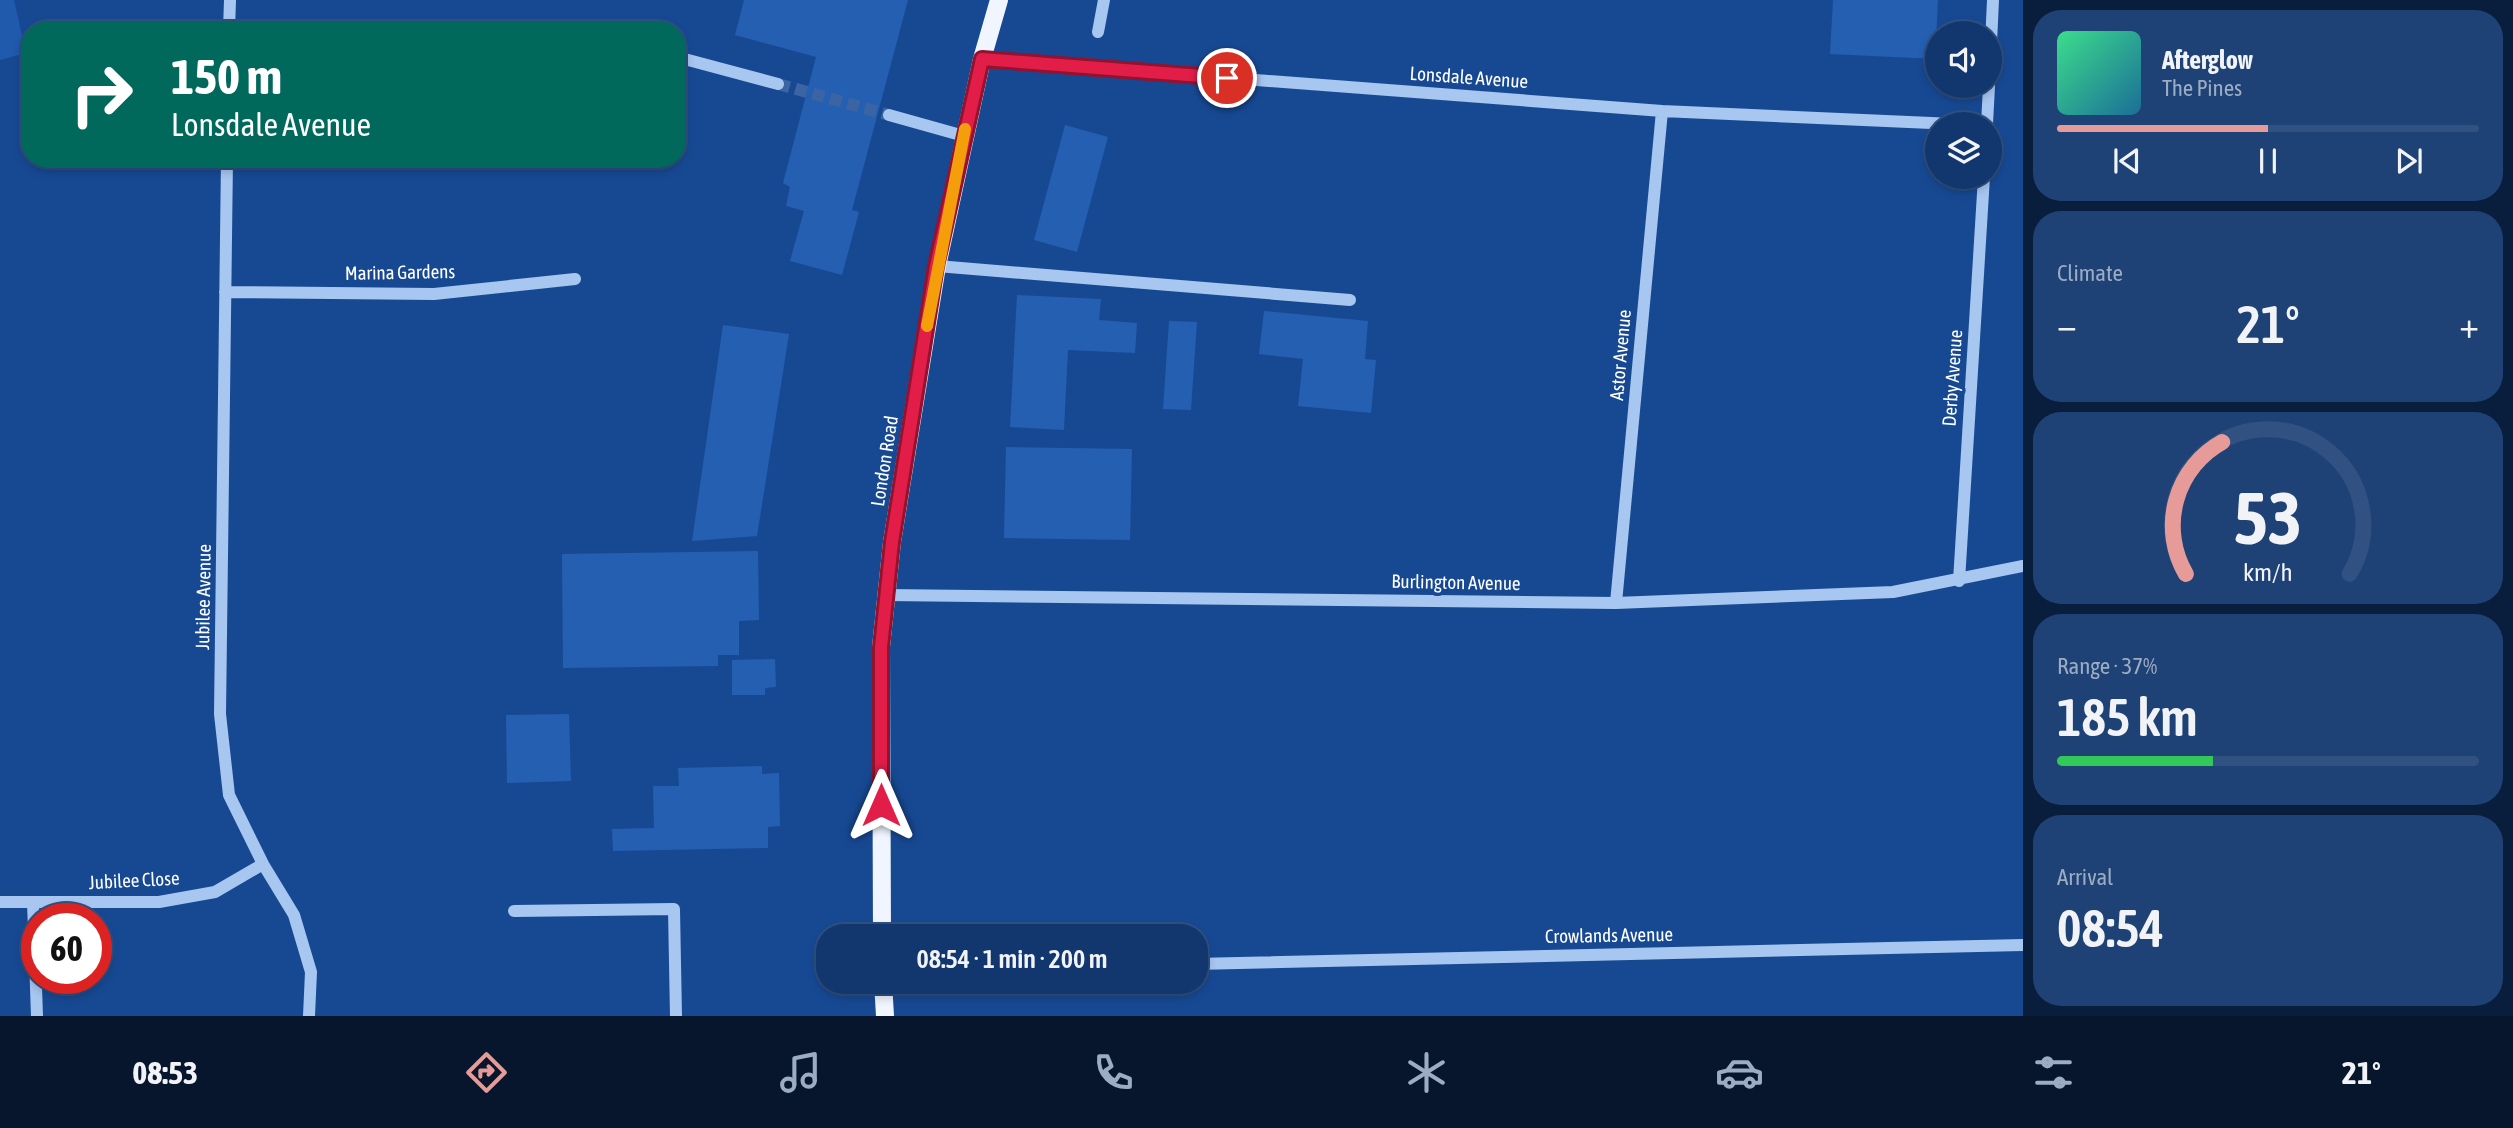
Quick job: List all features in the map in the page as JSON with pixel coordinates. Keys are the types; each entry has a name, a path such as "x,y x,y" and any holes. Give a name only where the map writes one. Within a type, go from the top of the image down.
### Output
{"main road":[{"name":"London Road","path":"881,924 881,647 892,542 936,266 982,59 999,0"},
{"path":"883,994 884,1016"}],"street":[{"path":"229,21 230,0"},
{"path":"1098,32 1104,0"},
{"path":"1992,21 1993,0"},
{"path":"686,59 778,84"},
{"name":"Lonsdale Avenue","path":"982,59 1662,111 1925,123"},
{"name":"Astor Avenue","path":"1616,603 1662,111"},
{"path":"889,114 964,136"},
{"name":"Jubilee Avenue","path":"227,168 220,714 229,795 263,864 294,915 311,972 309,1016"},
{"name":"Derby Avenue","path":"1959,581 1983,189"},
{"path":"936,266 1350,300"},
{"name":"Marina Gardens","path":"225,292 435,294 575,279"},
{"name":"Burlington Avenue","path":"886,594 1616,603 1894,592 2023,566"},
{"name":"Jubilee Close","path":"0,902 159,902 215,892 263,864"},
{"path":"33,902 37,1016"},
{"path":"513,911 674,909 676,1016"},
{"name":"Crowlands Avenue","path":"1208,964 2023,945"}],"shaded area":[{"path":"0,0 14,0 21,31 21,54 0,60"}],"building":[{"path":"744,0 908,0 852,210 859,212 842,275 790,261 804,211 786,206 790,187 783,183 816,57 735,35"},
{"path":"1833,0 1938,0 1937,21 1925,21 1925,59 1830,54"},
{"path":"1065,125 1108,137 1077,252 1034,240"},
{"path":"1017,295 1101,299 1099,320 1137,323 1135,353 1068,350 1064,430 1010,427"},
{"path":"1264,311 1368,321 1365,359 1376,360 1371,413 1298,406 1303,359 1259,354"},
{"path":"1169,321 1197,322 1191,410 1163,409"},
{"path":"723,325 789,334 757,536 692,541"},
{"path":"1006,447 1132,449 1130,540 1004,538"},
{"path":"758,551 759,620 739,621 739,655 718,655 718,666 563,668 562,554"},
{"path":"775,659 776,687 765,688 765,695 732,695 732,660"},
{"path":"569,714 571,781 507,783 506,715"},
{"path":"762,766 762,774 779,773 780,826 768,827 768,848 613,851 612,829 654,828 653,786 679,786 678,768"}],"tunnel":[{"path":"778,84 889,115"}],"slow traffic":[{"path":"927,326 936,266 965,129"}],"route":[{"path":"881,805 881,647 892,542 936,266 982,59 1227,78"}]}
